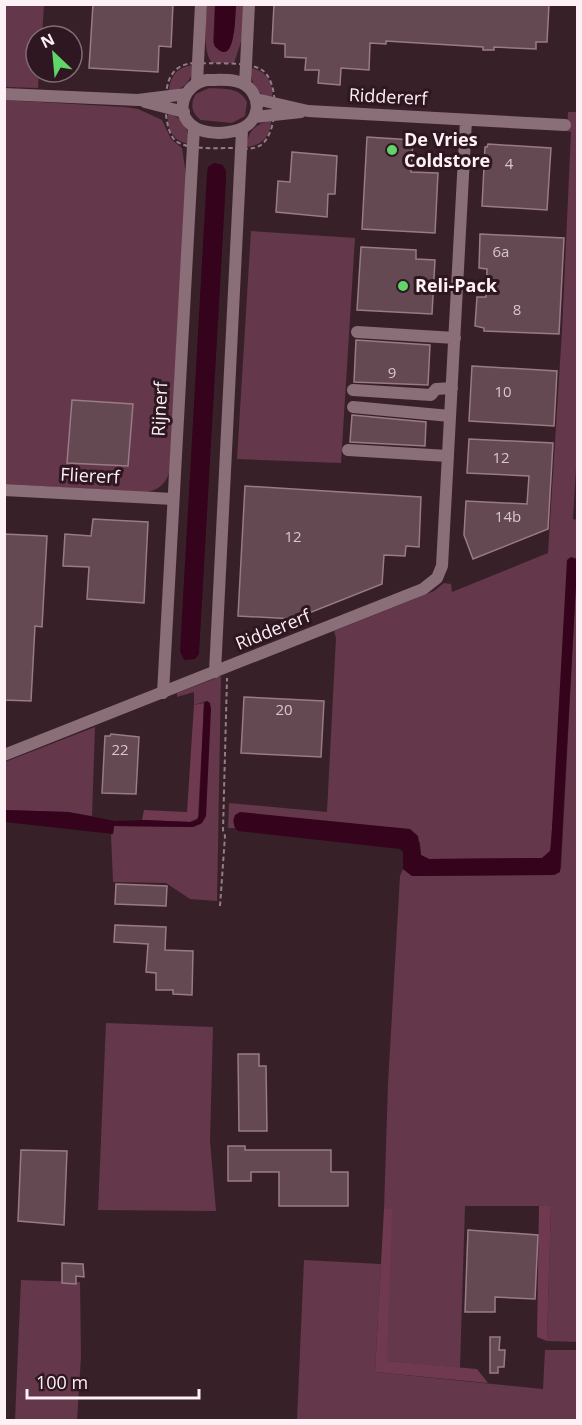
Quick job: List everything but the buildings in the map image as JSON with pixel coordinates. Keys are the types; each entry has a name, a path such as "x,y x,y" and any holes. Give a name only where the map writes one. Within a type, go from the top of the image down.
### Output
{"street":[{"path":"197,82 201,4"},
{"path":"245,85 249,4"},
{"path":"235,81 245,85 256,99 255,117 242,130 204,131 194,127 187,120 183,100 197,82 235,81"},
{"path":"4,94 167,102 184,112"},
{"path":"167,102 186,94"},
{"name":"Riddererf","path":"256,99 274,109 566,125"},
{"name":"Riddererf","path":"255,117 274,109"},
{"name":"Riddererf","path":"4,755 423,589 435,581 442,566 466,120"},
{"name":"Rijnerf","path":"163,693 194,127"},
{"path":"221,670 242,130"},
{"path":"357,332 454,338"},
{"path":"353,390 431,395 436,388 452,388"},
{"path":"353,407 450,416"},
{"path":"348,450 448,456"},
{"name":"Fliererf","path":"4,490 173,499"}],"path":[{"path":"198,63 247,66 259,68 271,79 275,92 271,132 267,140 256,147 242,149 194,146 177,142 169,134 166,123 169,79 176,69 184,64 198,63"},
{"path":"220,906 225,836 223,830 221,670"}],"shaded area":[{"path":"5,4 44,5 43,24 24,24 24,84 38,84 38,88 5,87"},
{"path":"207,5 215,5 213,42 216,48 234,33 236,5 244,5 242,39 234,63 212,63 209,58 205,35"},
{"path":"215,5 236,5 233,38 227,51 221,51 214,45"},
{"path":"194,65 187,83 175,90 169,90 176,72"},
{"path":"251,68 268,78 272,87 272,98 258,91 252,79"},
{"path":"209,88 236,91 244,97 247,102 245,116 232,123 201,120 193,111 193,101 196,94"},
{"path":"4,100 138,109 162,120 171,139 182,148 186,174 170,471 164,482 155,490 147,492 5,484"},
{"path":"568,112 577,112 578,434 573,519 577,520 578,562 577,559 550,851 542,858 429,859 421,855 420,842 235,815 233,820 235,828 228,828 229,803 327,812 336,638 334,631 434,591 444,583 451,584 452,592 548,553 562,331 571,132 567,131"},
{"path":"168,114 178,118 184,124 188,133 188,144 178,140 169,129"},
{"path":"271,121 267,136 256,145 246,147 253,129"},
{"path":"214,163 223,165 226,171 226,181 199,654 195,659 184,660 180,651 207,174 208,167"},
{"path":"251,231 355,238 341,463 237,459"},
{"path":"571,557 577,559 577,566 560,872 554,875 412,876 403,869 403,852 400,849 236,829 234,817 240,812 410,829 418,836 421,855 429,859 542,858 550,851 551,846 567,560"},
{"path":"577,566 577,1342 547,1341 551,1206 465,1206 460,1368 387,1361 384,1209 388,1084 400,876 403,869 412,876 554,875 561,869"},
{"path":"221,676 217,901 190,899 166,883 113,882 111,834 113,834 114,826 193,827 202,823 207,701 194,705 194,692 177,697 177,693"},
{"path":"207,701 211,709 206,816 202,823 193,827 114,826 113,834 5,822 5,810 68,812 115,821 190,822 197,820 204,703"},
{"path":"204,703 198,818 190,822 142,820 144,810 187,812 194,705"},
{"path":"95,727 92,816 68,812 5,810 5,762"},
{"path":"106,1023 213,1027 210,1141 216,1211 98,1210"},
{"path":"539,1206 551,1206 547,1341 537,1337"},
{"path":"384,1209 392,1209 387,1361 477,1369 488,1383 375,1372"},
{"path":"304,1260 381,1264 375,1372 543,1389 545,1350 577,1350 577,1420 297,1420"},
{"path":"21,1280 80,1282 81,1356 77,1420 15,1420"}],"place":[{"name":"De Vries Coldstore","path":"392,150"},
{"name":"Reli-Pack","path":"403,286"}]}
